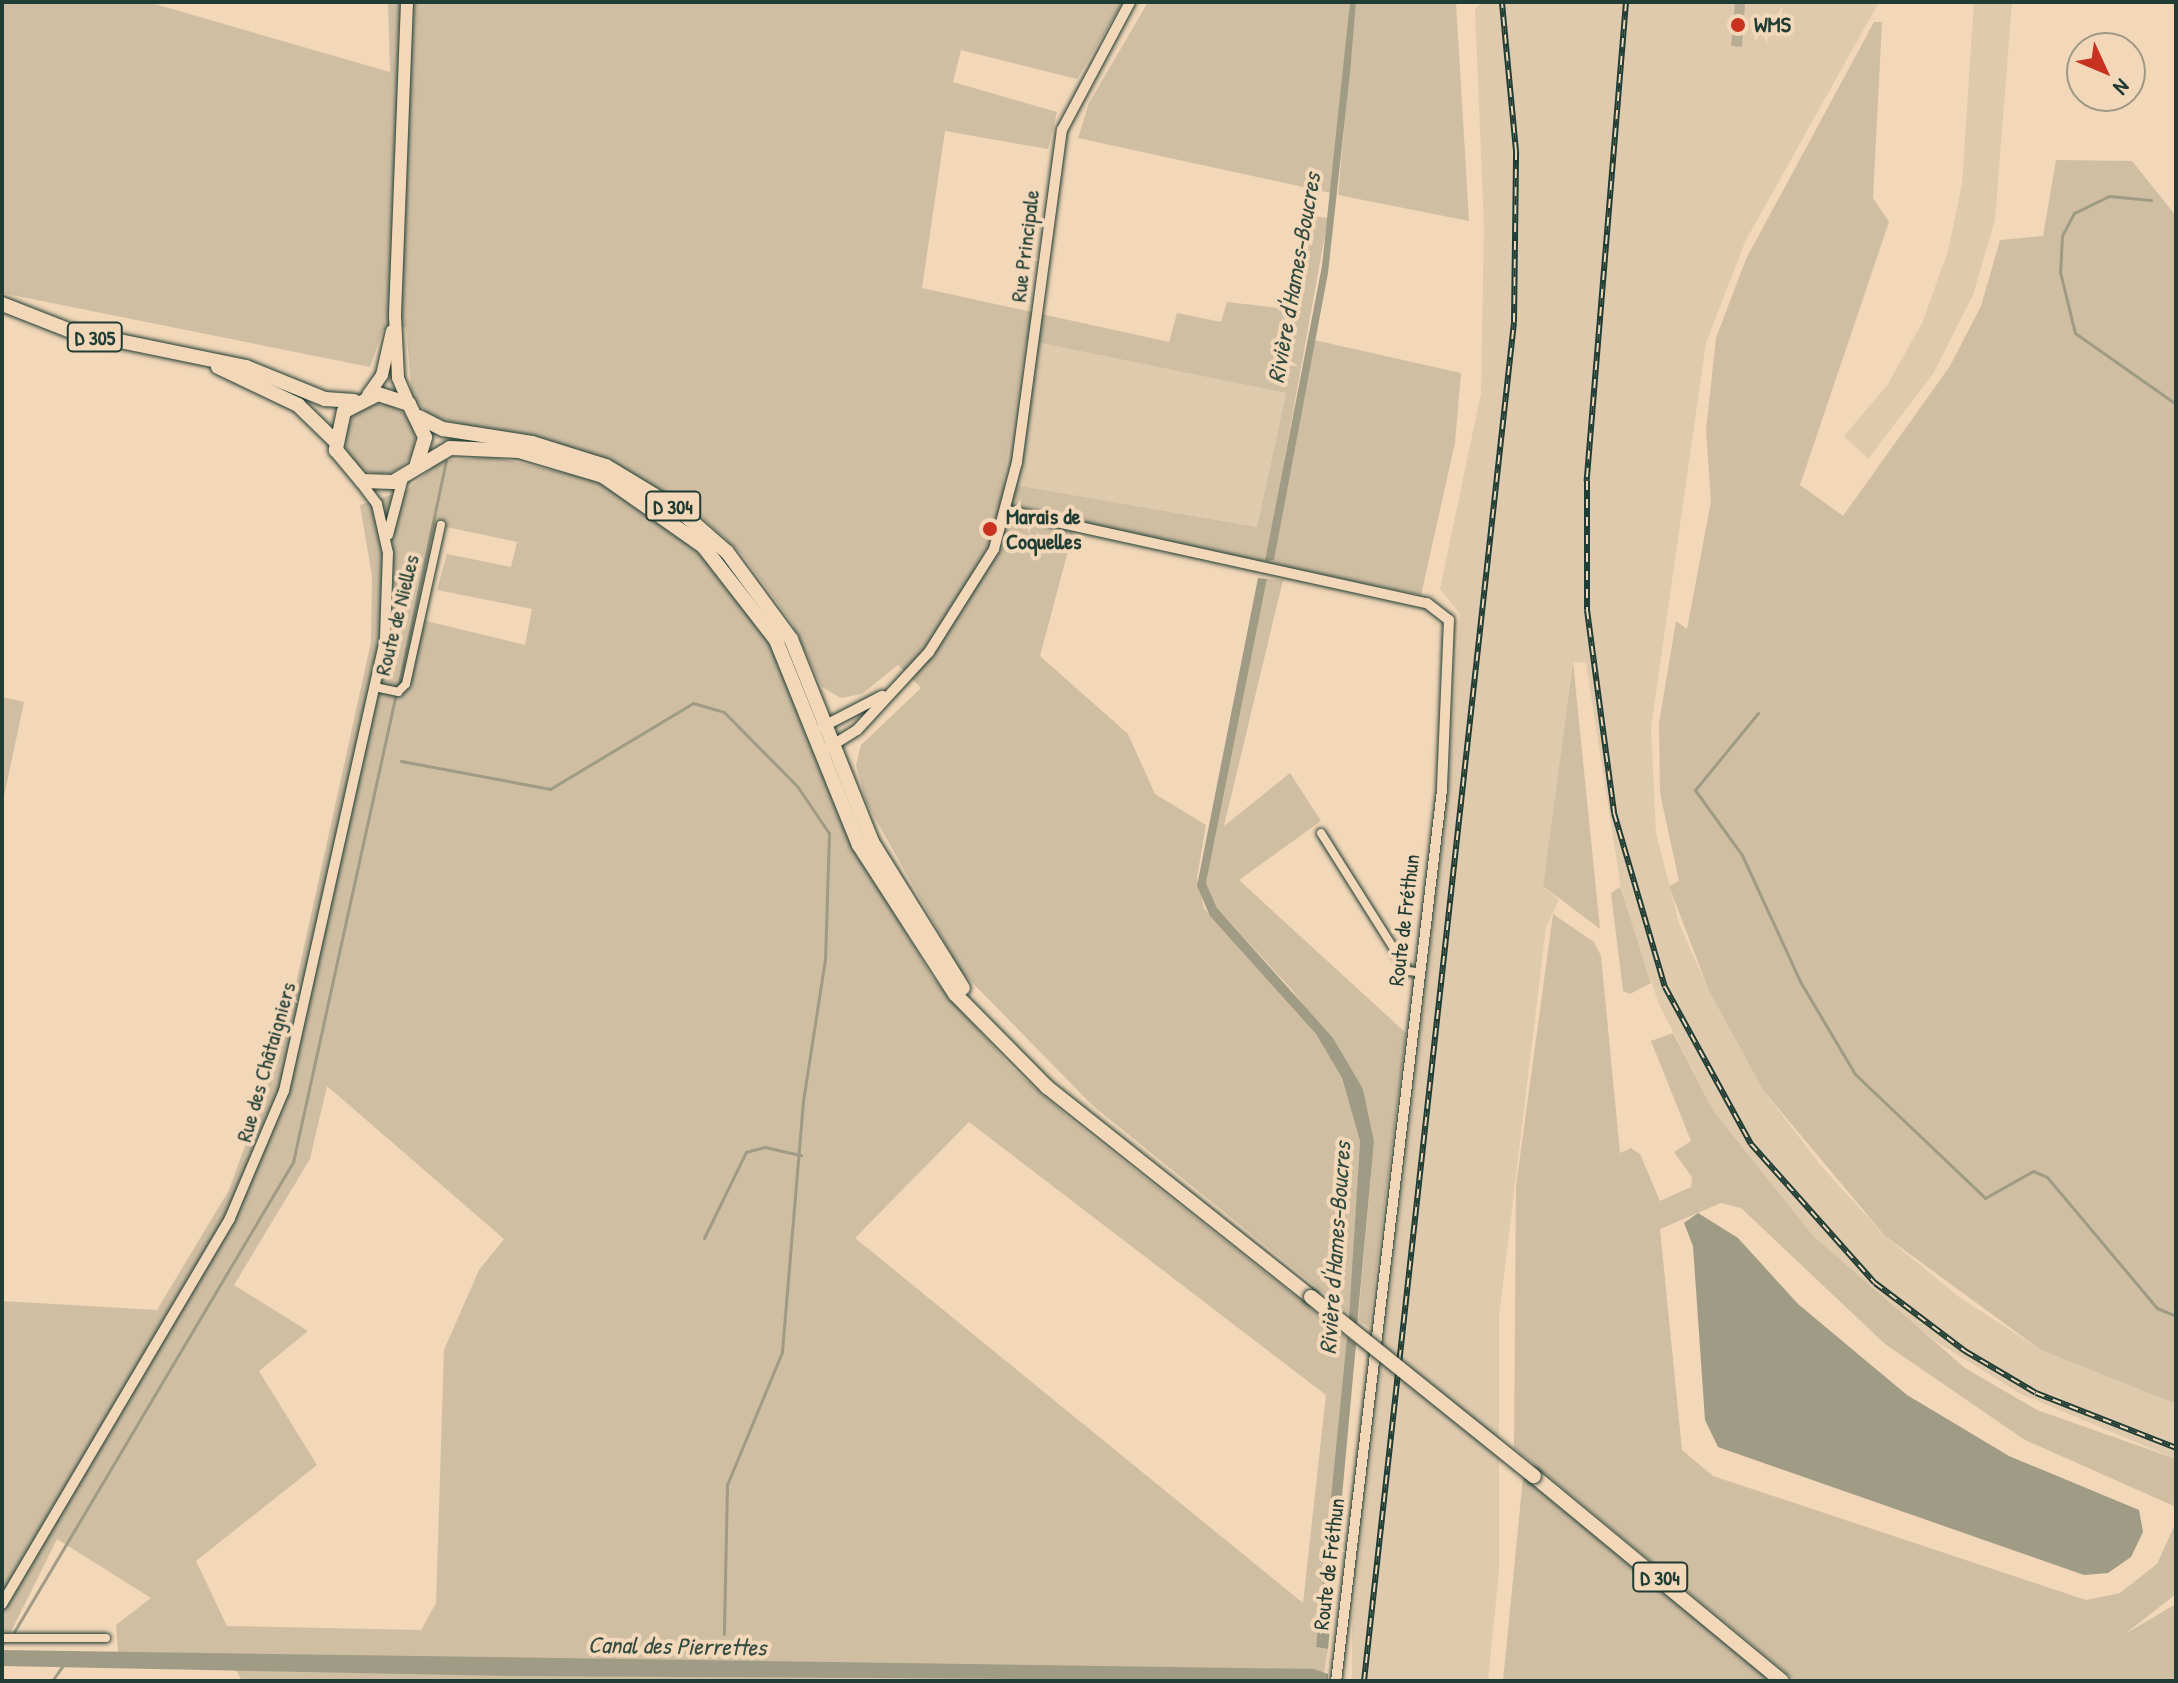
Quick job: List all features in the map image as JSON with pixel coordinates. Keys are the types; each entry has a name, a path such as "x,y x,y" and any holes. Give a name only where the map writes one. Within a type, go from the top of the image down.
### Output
{"main road":[{"path":"395,316 382,375 339,419 335,441 341,462 357,478 383,484 403,478 416,467 425,442 419,416 409,404 398,378 395,316 407,2"},
{"name":"D 305","path":"2,304 71,331 257,369 325,399 361,398"},
{"name":"D 305","path":"191,357 283,396 335,441"},
{"path":"361,398 409,404"},
{"name":"D 304","path":"419,416 443,429 587,458 687,516 769,602 820,728 859,845 932,964 1014,1058 1534,1476 1782,1681"},
{"name":"D 304","path":"416,467 450,448 500,448 581,467 648,502 703,546 755,608 820,728"}],"street":[{"name":"Rue Principale","path":"910,671 969,598 1007,511 1062,130 1130,2"},
{"name":"Rue des Châtaigniers","path":"2,1604 222,1233 266,1142 301,1025 375,687 388,553 377,504 357,478"},
{"path":"388,553 391,501 403,478"},
{"name":"Route de Fréthun","path":"1007,511 1445,613 1451,630 1442,790 1417,972 1337,1677"},
{"name":"Route de Nielles","path":"375,687 398,692 408,681 441,525"},
{"path":"820,728 870,704 910,671"},
{"path":"827,748 910,671"},
{"path":"1321,833 1408,971 1417,972"},
{"path":"2,1638 106,1638"}],"shaded area":[{"path":"2,2 148,2 390,72 388,2 1123,2 1077,79 961,50 953,82 1057,112 1048,149 945,131 922,288 1169,342 1177,313 1221,322 1227,302 1297,310 1314,216 1328,218 1266,561 1274,559 1314,340 1461,373 1455,443 1421,595 1075,525 1040,656 1128,734 1155,794 1206,825 1197,878 1204,908 1316,1034 1342,1078 1360,1141 1350,1314 1092,1105 961,971 866,802 856,765 861,745 921,688 898,665 862,694 841,698 822,687 792,623 742,554 693,509 605,459 432,417 412,397 406,327 383,330 370,367 2,293","holes":["1026,340 1286,393 1257,527 1003,483"]},
{"path":"1148,2 1350,2 1331,193 1078,138 1089,103"},
{"path":"1350,2 1356,2 1328,273 1274,560 1265,561 1322,266"},
{"path":"1356,2 1456,2 1469,221 1338,195"},
{"path":"1483,2 1879,2 1745,242 1706,343 1651,728 1656,833 1679,923 1709,991 1763,1090 1822,1167 1885,1236 1959,1297 2041,1350 2176,1404 2176,1459 2021,1394 1935,1341 1857,1280 1783,1207 1714,1112 1659,1004 1623,901 1586,663 1573,662 1543,886 1559,900 1546,927 1499,1317 1499,1570 1488,1681 1352,1681 1352,1623 1447,808 1460,614 1440,589 1481,393 1484,227 1475,9"},
{"path":"1974,2 2012,2 1995,220 1973,295 1933,374 1868,459 1844,436 1888,384 1923,321 1948,251 1962,184"},
{"path":"1874,22 1882,22 1873,198 1889,222 1800,485 1843,516 1950,366 1981,306 2000,240 2043,236 2056,160 2132,161 2176,216 2176,1404 2041,1350 1885,1236 1763,1090 1709,991 1669,886 1679,881 1660,793 1659,723 1676,621 1687,629 1711,501 1706,430 1716,338 1746,259"},
{"path":"1026,340 1286,393 1257,527 1002,483"},
{"path":"380,404 405,414 415,439 405,464 380,474 355,464 345,439 355,414"},
{"path":"493,457 591,479 640,504 705,559 771,645 844,829 932,977 1012,1068 1074,1122 1347,1337 1316,1647 1328,1649 1324,1673 118,1652 116,1625 151,1598 57,1539 2,1650 2,1301 157,1310 229,1190 284,1038 371,642 372,576 360,505 407,490 440,461","holes":["437,525 517,542 511,567 447,554 437,590 532,609 525,645 418,619","327,1086 504,1239 479,1270 444,1350 436,1603 421,1630 227,1626 196,1561 317,1465 259,1371 308,1331 234,1285 310,1159","969,1122 1326,1395 1303,1603 855,1238"]},
{"path":"1258,578 1267,579 1206,883 1217,908 1333,1038 1363,1089 1374,1141 1357,1325 1349,1318 1360,1141 1342,1078 1316,1034 1210,916 1197,886"},
{"path":"1267,579 1283,580 1224,826 1290,773 1321,821 1239,880 1406,1033 1369,1327 1358,1320 1374,1141 1363,1089 1293,991 1217,908 1206,883"},
{"path":"1573,662 1600,929 1543,886"},
{"path":"2,697 24,702 2,806"},
{"path":"1620,887 1651,983 1630,994 1623,991 1611,893"},
{"path":"1553,914 1594,942 1601,956 1620,1153 1631,1148 1640,1154 1660,1201 1691,1187 1692,1177 1674,1152 1691,1141 1651,1041 1673,1033 1714,1112 1814,1237 1965,1368 2037,1410 2176,1459 2176,1507 2025,1440 1885,1344 1741,1208 1721,1203 1660,1229 1682,1450 1713,1476 2086,1600 2120,1593 2157,1564 2176,1522 2176,1594 2125,1634 2176,1604 2176,1681 1796,1681 1514,1448 1516,1186"},
{"path":"1698,1213 1738,1238 1798,1304 1907,1395 2009,1456 2139,1510 2143,1532 2131,1557 2108,1573 2084,1575 1718,1447 1705,1420 1693,1246 1684,1223"},
{"path":"1347,1337 1356,1344 1328,1649 1316,1647"},
{"path":"1523,1478 1611,1546 1772,1681 1503,1681"},
{"path":"2,1650 1314,1669 1328,1674 1328,1681 512,1676 2,1666"},
{"path":"235,1668 512,1675 1041,1681 242,1681"}],"building":[{"name":"WMS","path":"1735,2 1745,3 1742,47 1731,46"}],"waterway":[{"path":"2151,200 2109,196 2074,213 2062,236 2060,272 2075,333 2176,404"},
{"path":"398,688 446,461"},
{"path":"14,1632 293,1162 396,695"},
{"name":"Canal des Pierrettes","path":"401,761 550,789 693,703 724,712 797,786 829,833 825,959 803,1101 782,1352 727,1485 724,1634"},
{"path":"1758,713 1695,790 1742,855 1801,983 1855,1074 1985,1198 2033,1171 2047,1177 2157,1308 2176,1316"},
{"path":"704,1238 746,1152 765,1147 801,1155"},
{"path":"52,1681 64,1664"}],"railway":[{"path":"1364,1681 1514,322 1516,151 1502,2"},
{"path":"1626,2 1587,481 1587,610 1614,813 1665,987 1751,1144 1875,1283 1965,1351 2036,1393 2176,1448"}],"place":[{"name":"WMS","path":"1738,25"},
{"name":"Marais de Coquelles","path":"990,529"}],"water label":[{"name":"Rivière d'Hames-Boucres","path":"1294,278"},
{"name":"Rivière d'Hames-Boucres","path":"1335,1248"}]}
